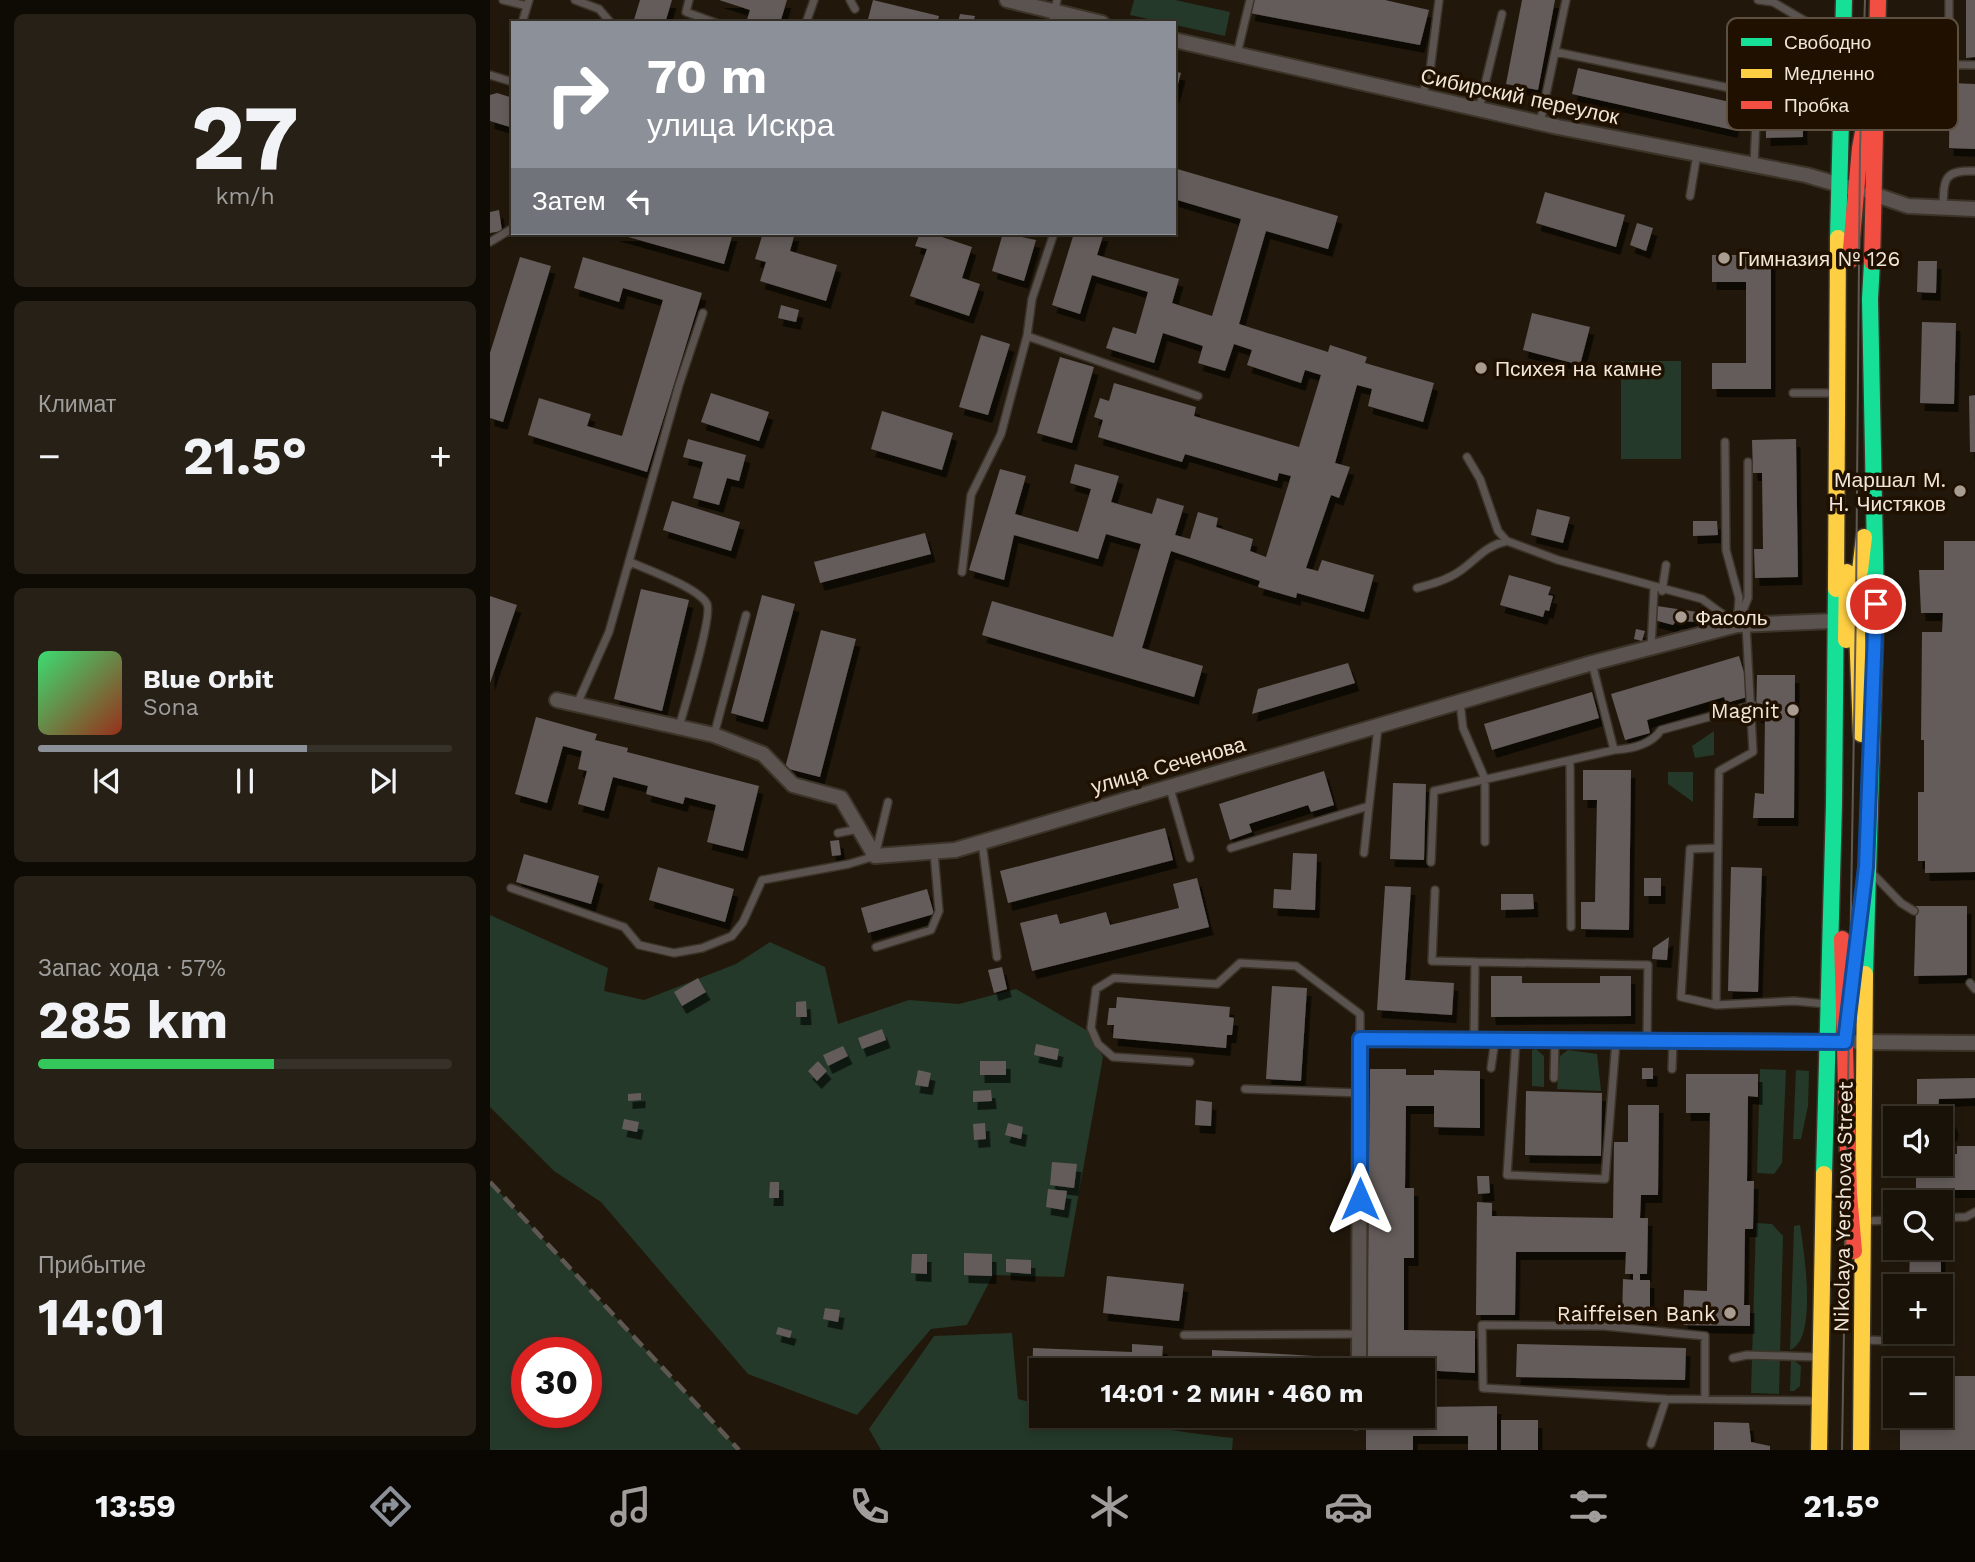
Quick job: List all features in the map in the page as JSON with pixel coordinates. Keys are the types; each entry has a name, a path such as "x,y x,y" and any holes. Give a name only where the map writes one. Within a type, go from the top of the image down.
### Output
{"main road":[{"name":"Nikolaya Yershova Street","path":"1843,18 1844,0"},
{"path":"1878,0 1878,18"},
{"name":"Nikolaya Yershova Street","path":"1819,1450 1826,1043 1834,804 1840,130"},
{"path":"1852,130 1870,299"},
{"path":"1862,1339 1849,1194 1842,1014 1842,897 1834,804 1849,605 1837,397 1864,130"},
{"path":"1824,1176 1845,1042 1866,867 1856,604 1872,469 1870,299 1876,130"},
{"name":"Nikolaya Yershova Street","path":"1861,1450 1866,867"}],"street":[{"path":"1007,0 1094,21"},
{"name":"Сибирский переулок","path":"1176,40 1539,122 1839,184 1908,205 1975,208"},
{"name":"улица Сеченова","path":"875,856 956,850 1460,701 1741,624 1834,621"},
{"path":"557,700 714,735 763,754 793,785 841,798 875,856"},
{"path":"1359,1358 1360,1039 1975,1043"}],"lane":[{"path":"503,0 528,3 523,21"},
{"path":"575,0 599,9 609,21"},
{"path":"690,0 686,12 711,21"},
{"path":"807,21 814,0"},
{"path":"850,0 855,9"},
{"path":"1237,55 1250,0"},
{"path":"1422,96 1430,71 1439,0"},
{"path":"1539,122 1566,0"},
{"path":"1758,0 1773,2 1800,18"},
{"path":"1949,0 1949,18"},
{"path":"1479,109 1502,14"},
{"path":"1556,52 1727,87"},
{"path":"490,75 511,81"},
{"path":"1754,165 1756,130"},
{"path":"1690,196 1697,154"},
{"path":"1943,208 1944,185 1948,175 1959,171 1975,171"},
{"path":"490,242 511,229"},
{"path":"962,572 971,495 1000,434 1027,336 1032,299 1053,235"},
{"path":"577,704 608,632 631,562 679,385 704,313"},
{"path":"1027,336 1198,396"},
{"path":"1793,393 1837,397"},
{"path":"1716,1005 1719,771 1753,752 1753,705 1739,598 1726,550 1725,442"},
{"path":"1467,457 1480,479 1498,531 1507,541 1558,560 1658,590 1702,599 1741,624"},
{"path":"1741,624 1748,598 1748,462"},
{"path":"1417,588 1437,583 1460,571 1492,544 1507,541"},
{"path":"631,562 697,594 707,603 709,611 703,639 679,727"},
{"path":"1651,649 1658,590 1666,565"},
{"path":"714,735 746,615"},
{"path":"1592,663 1614,750"},
{"path":"1460,701 1463,728 1485,779 1485,842"},
{"path":"1432,862 1434,791 1614,750 1629,749 1654,740 1661,730 1753,705"},
{"path":"1364,853 1378,726"},
{"path":"1570,761 1571,927"},
{"path":"1169,785 1189,858"},
{"path":"510,888 624,927 639,945 674,953 702,948 732,936 743,922 762,880 849,864 875,856 888,802"},
{"path":"1231,848 1369,806"},
{"path":"838,833 859,829"},
{"path":"982,842 997,957"},
{"path":"1718,848 1690,849 1681,997 1716,1005 1794,1001 1827,1004"},
{"path":"876,947 931,930 939,911 934,852"},
{"path":"1866,867 1901,903 1914,911"},
{"path":"1435,890 1432,961 1648,965 1647,1041"},
{"path":"1474,1040 1475,962"},
{"path":"1190,1062 1113,1057 1098,1044 1091,1028 1096,989 1114,978 1217,984 1240,963 1296,966 1360,1014 1360,1039"},
{"path":"1491,1068 1495,1040"},
{"path":"1516,1040 1507,1175 1605,1179 1616,1041"},
{"path":"1554,1078 1555,1041"},
{"path":"1672,1069 1673,1041"},
{"path":"1245,1088 1360,1093"},
{"path":"1953,1218 1966,1217 1975,1212"},
{"path":"1865,1221 1883,1220"},
{"path":"1705,1399 1705,1336 1604,1326 1482,1325 1483,1388 1666,1399 1821,1401"},
{"path":"1184,1335 1360,1334"},
{"path":"1862,1339 1883,1340"},
{"path":"1733,1358 1747,1355 1822,1358"},
{"path":"1651,1444 1666,1399"}],"green space":[{"path":"1134,0 1175,0 1230,12 1225,36 1176,25 1176,21 1157,21 1130,15"},
{"path":"1621,361 1681,361 1681,459 1621,459"},
{"path":"1714,731 1714,755 1695,758 1692,746"},
{"path":"1668,772 1693,772 1693,802 1668,784"},
{"path":"490,915 608,968 604,991 644,1000 736,964 770,942 825,967 838,1024 909,1000 959,1004 1016,989 1088,1031 1103,1057 1064,1277 993,1275 967,1325 931,1329 857,1415 748,1374 601,1202 554,1171 490,1107"},
{"path":"1536,1049 1544,1056 1544,1087 1532,1086 1532,1050"},
{"path":"1568,1050 1597,1054 1601,1091 1557,1089 1560,1056"},
{"path":"1760,1069 1786,1070 1782,1163 1774,1174 1757,1173"},
{"path":"1796,1070 1809,1071 1808,1106 1801,1139 1793,1139"},
{"path":"490,1182 739,1450 490,1450"},
{"path":"1756,1223 1772,1224 1783,1236 1779,1394 1751,1393"},
{"path":"1800,1225 1806,1273 1807,1313 1799,1343 1790,1350 1794,1226"},
{"path":"1012,1333 1018,1399 1029,1402 1029,1428 1161,1428 1233,1438 1232,1450 881,1450 869,1429 934,1336"},
{"path":"1791,1358 1801,1366 1800,1386 1794,1391 1790,1391"}],"building":[{"path":"640,0 672,0 666,21 634,21"},
{"path":"719,0 787,0 781,21 747,21 750,10"},
{"path":"873,0 939,16 938,21 868,21"},
{"path":"1253,0 1385,0 1429,10 1420,45 1250,13"},
{"path":"1522,0 1555,0 1538,90 1506,84"},
{"path":"1966,0 1975,0 1975,57 1966,58"},
{"path":"960,14 975,16 974,21 958,21"},
{"path":"1578,68 1727,101 1727,129 1572,94"},
{"path":"1176,72 1181,73 1176,91"},
{"path":"1958,83 1975,84 1975,149 1949,148 1949,130 1958,130"},
{"path":"497,93 511,97 511,127 490,121 490,95"},
{"path":"1766,130 1803,130 1803,137 1766,138"},
{"path":"1176,169 1338,216 1328,249 1266,231 1239,324 1328,352 1330,345 1367,357 1365,363 1434,383 1423,422 1368,406 1372,389 1357,385 1335,463 1350,467 1339,498 1331,495 1306,568 1318,571 1322,560 1374,575 1364,612 1297,593 1296,598 1258,587 1260,581 1171,551 1142,648 1203,666 1194,697 982,635 992,601 1113,637 1141,544 1106,534 1098,559 1014,535 1004,580 969,570 1000,469 1026,476 1015,514 1078,532 1091,489 1070,483 1075,464 1119,476 1111,502 1152,514 1157,498 1184,506 1175,535 1190,539 1198,512 1218,518 1216,527 1253,539 1250,551 1266,557 1291,476 1279,473 1277,481 1185,454 1182,462 1098,437 1103,420 1094,417 1100,398 1109,401 1114,383 1196,407 1194,416 1299,447 1321,375 1305,370 1301,383 1247,365 1252,350 1234,344 1225,371 1198,363 1203,346 1163,333 1154,363 1106,348 1113,327 1136,334 1148,292 1092,275 1080,314 1052,305 1073,235 1103,235 1097,255 1179,279 1172,303 1212,316 1241,219 1176,200"},
{"path":"1545,192 1625,215 1616,247 1536,223"},
{"path":"499,210 502,231 490,233 490,212"},
{"path":"1637,223 1653,228 1646,251 1630,245"},
{"path":"621,235 732,235 724,264"},
{"path":"762,235 794,235 790,251 837,265 826,301 760,281 766,262 755,259"},
{"path":"919,235 942,235 972,247 962,278 980,284 969,316 910,296 927,249 915,246"},
{"path":"1002,235 1036,240 1024,281 992,271"},
{"path":"1712,255 1771,255 1771,389 1712,389 1712,363 1746,363 1746,282 1712,282"},
{"path":"520,257 551,266 503,422 490,418 490,353"},
{"path":"583,257 702,293 647,472 528,435 539,398 591,414 587,426 622,436 663,300 623,288 619,302 574,288"},
{"path":"1918,261 1937,261 1936,293 1917,292"},
{"path":"781,305 799,310 796,322 778,318"},
{"path":"1532,313 1590,327 1580,365 1523,350"},
{"path":"1922,322 1956,323 1954,404 1920,403"},
{"path":"981,335 1010,344 988,415 959,407"},
{"path":"1060,357 1094,367 1072,443 1037,433"},
{"path":"711,393 769,412 759,441 701,422"},
{"path":"1975,395 1975,452 1970,452 1969,396"},
{"path":"882,411 953,433 942,470 871,449"},
{"path":"688,439 746,455 739,481 727,478 719,505 693,498 703,462 683,457"},
{"path":"1796,439 1798,577 1755,578 1754,549 1763,549 1762,473 1753,473 1752,440"},
{"path":"672,501 740,522 731,551 663,530"},
{"path":"1537,509 1570,517 1563,543 1531,535"},
{"path":"1693,521 1717,521 1718,535 1693,536"},
{"path":"925,533 931,554 820,583 814,562"},
{"path":"1944,541 1975,541 1975,872 1925,873 1925,861 1918,861 1918,792 1924,792 1924,740 1921,740 1922,632 1942,632 1943,613 1921,613 1919,570 1944,570"},
{"path":"1509,575 1551,587 1548,595 1553,596 1549,611 1545,610 1543,617 1500,605"},
{"path":"641,589 689,600 662,711 614,699"},
{"path":"762,595 795,604 763,722 731,713"},
{"path":"490,596 517,605 490,683"},
{"path":"1657,606 1704,613 1701,622 1676,621 1673,625 1654,620"},
{"path":"1636,629 1645,631 1642,641 1634,639"},
{"path":"821,630 856,639 820,777 785,768"},
{"path":"1739,656 1751,696 1726,703 1724,697 1647,720 1650,733 1625,740 1611,694"},
{"path":"1348,663 1355,683 1252,714 1258,689"},
{"path":"1757,675 1795,675 1794,818 1753,818 1755,793 1764,794 1765,716 1756,715"},
{"path":"1592,692 1599,718 1492,750 1484,724"},
{"path":"536,717 597,734 595,740 628,748 627,752 759,786 743,851 707,842 716,805 685,797 683,804 646,794 648,786 613,777 604,811 578,804 587,771 578,769 582,751 563,746 547,803 515,794"},
{"path":"1583,770 1631,770 1629,930 1581,929 1581,902 1595,902 1597,800 1583,800"},
{"path":"1324,771 1334,805 1311,812 1308,805 1249,824 1252,832 1230,840 1219,804"},
{"path":"1393,783 1426,784 1424,860 1390,859"},
{"path":"1165,828 1173,860 1008,903 1000,871"},
{"path":"839,840 841,855 832,856 830,841"},
{"path":"1293,853 1317,854 1315,910 1273,908 1274,889 1291,890"},
{"path":"524,854 599,876 591,904 516,882"},
{"path":"658,867 734,889 725,922 649,900"},
{"path":"1731,867 1762,868 1758,992 1728,991"},
{"path":"1197,878 1209,927 1032,971 1020,923 1057,914 1060,924 1106,912 1110,925 1179,908 1173,884"},
{"path":"1644,878 1661,878 1661,896 1644,896"},
{"path":"1385,886 1411,887 1405,980 1454,983 1452,1015 1377,1010"},
{"path":"927,889 934,914 868,933 861,908"},
{"path":"1501,894 1533,894 1534,909 1501,910"},
{"path":"1916,906 1967,906 1967,975 1914,976"},
{"path":"1669,937 1667,960 1652,959 1653,948"},
{"path":"1002,967 1007,989 994,993 988,970"},
{"path":"1491,976 1522,976 1522,983 1600,983 1600,976 1631,976 1631,1016 1491,1017"},
{"path":"698,978 706,992 682,1006 674,992"},
{"path":"1272,986 1307,988 1301,1081 1266,1079"},
{"path":"1117,997 1230,1007 1229,1017 1234,1018 1232,1035 1227,1035 1226,1048 1113,1038 1114,1025 1107,1025 1109,1008 1116,1008"},
{"path":"806,1001 807,1017 796,1017 796,1002"},
{"path":"882,1029 886,1040 862,1049 858,1038"},
{"path":"1036,1044 1059,1049 1057,1060 1034,1055"},
{"path":"843,1046 848,1056 828,1066 823,1055"},
{"path":"818,1061 827,1071 817,1081 808,1071"},
{"path":"980,1061 1006,1061 1006,1075 980,1075"},
{"path":"1642,1068 1653,1068 1653,1079 1642,1079"},
{"path":"1370,1069 1406,1069 1406,1075 1434,1075 1434,1070 1480,1071 1480,1128 1434,1127 1434,1106 1406,1106 1405,1188 1414,1188 1414,1258 1404,1258 1404,1330 1475,1331 1475,1373 1435,1371 1435,1358 1367,1358"},
{"path":"918,1070 931,1073 928,1087 915,1085"},
{"path":"1686,1074 1758,1074 1758,1097 1748,1096 1747,1181 1754,1181 1753,1229 1745,1229 1744,1305 1750,1305 1750,1326 1683,1325 1684,1290 1707,1291 1710,1113 1686,1113"},
{"path":"1975,1078 1975,1098 1939,1099 1938,1106 1910,1106 1917,1105 1917,1079"},
{"path":"991,1090 992,1101 973,1102 973,1091"},
{"path":"1526,1091 1602,1093 1601,1156 1525,1155"},
{"path":"641,1093 641,1100 628,1101 628,1094"},
{"path":"1196,1100 1212,1102 1211,1126 1195,1125"},
{"path":"1628,1105 1659,1105 1658,1195 1641,1195 1640,1218 1648,1218 1647,1274 1640,1274 1640,1280 1650,1280 1650,1320 1622,1319 1623,1279 1633,1280 1633,1274 1625,1274 1626,1252 1516,1252 1515,1315 1476,1315 1477,1202 1492,1203 1492,1216 1613,1218 1614,1142 1628,1142"},
{"path":"624,1119 639,1122 637,1132 622,1129"},
{"path":"985,1123 986,1139 974,1140 973,1124"},
{"path":"1008,1123 1023,1127 1021,1139 1005,1135"},
{"path":"1957,1146 1975,1146 1975,1190 1916,1190 1916,1176 1953,1176 1953,1154 1957,1154"},
{"path":"1052,1162 1077,1164 1074,1188 1050,1185"},
{"path":"1477,1176 1489,1176 1490,1193 1478,1194"},
{"path":"770,1182 779,1182 779,1198 769,1198"},
{"path":"1048,1189 1067,1191 1064,1210 1046,1207"},
{"path":"964,1253 992,1254 992,1276 964,1275"},
{"path":"912,1254 927,1254 927,1274 911,1273"},
{"path":"1006,1259 1031,1260 1031,1274 1006,1272"},
{"path":"1910,1260 1941,1260 1941,1274 1909,1274"},
{"path":"1107,1276 1184,1284 1179,1321 1103,1313"},
{"path":"825,1308 840,1310 838,1322 823,1319"},
{"path":"778,1327 792,1331 790,1338 776,1334"},
{"path":"1132,1344 1163,1346 1162,1358 1033,1358 1033,1348 1132,1352"},
{"path":"1517,1344 1686,1348 1685,1380 1516,1377"},
{"path":"1212,1350 1348,1358 1212,1358"},
{"path":"1953,1376 1975,1376 1975,1450 1900,1450 1900,1428 1953,1428"},
{"path":"1497,1406 1497,1450 1468,1450 1468,1436 1413,1436 1413,1450 1366,1450 1366,1428 1435,1428 1435,1407"},
{"path":"1501,1420 1538,1420 1538,1450 1501,1450"},
{"path":"1714,1422 1749,1423 1751,1442 1770,1446 1770,1450 1714,1450"}],"tram line":[{"path":"1864,18 1865,0"},
{"path":"1842,1450 1861,130"}],"railway":[{"path":"490,1182 739,1450"}],"traffic: fast":[{"path":"1844,0 1844,18"},
{"path":"1838,238 1841,130"},
{"path":"1865,974 1876,604 1870,299 1872,262"},
{"path":"1824,1174 1834,804 1836,589"}],"traffic: slow":[{"path":"1836,589 1838,238"},
{"path":"1861,734 1856,604 1864,537"},
{"path":"1846,640 1847,572"},
{"path":"1861,1450 1865,974"},
{"path":"1819,1450 1824,1174"}],"traffic: jam":[{"path":"1878,0 1878,18"},
{"path":"1850,260 1863,130"},
{"path":"1872,262 1875,130"},
{"path":"1842,939 1849,1194 1854,1251"}],"place":[{"name":"Гимназия № 126","path":"1724,258"},
{"name":"Психея на камне","path":"1481,368"},
{"name":"Маршал М. Н. Чистяков","path":"1960,491"},
{"name":"Фасоль","path":"1681,617"},
{"name":"Magnit","path":"1793,710"},
{"name":"Raiffeisen Bank","path":"1730,1313"}],"route":[{"path":"1360,1199 1360,1039 1845,1042 1866,867 1876,604"}]}
